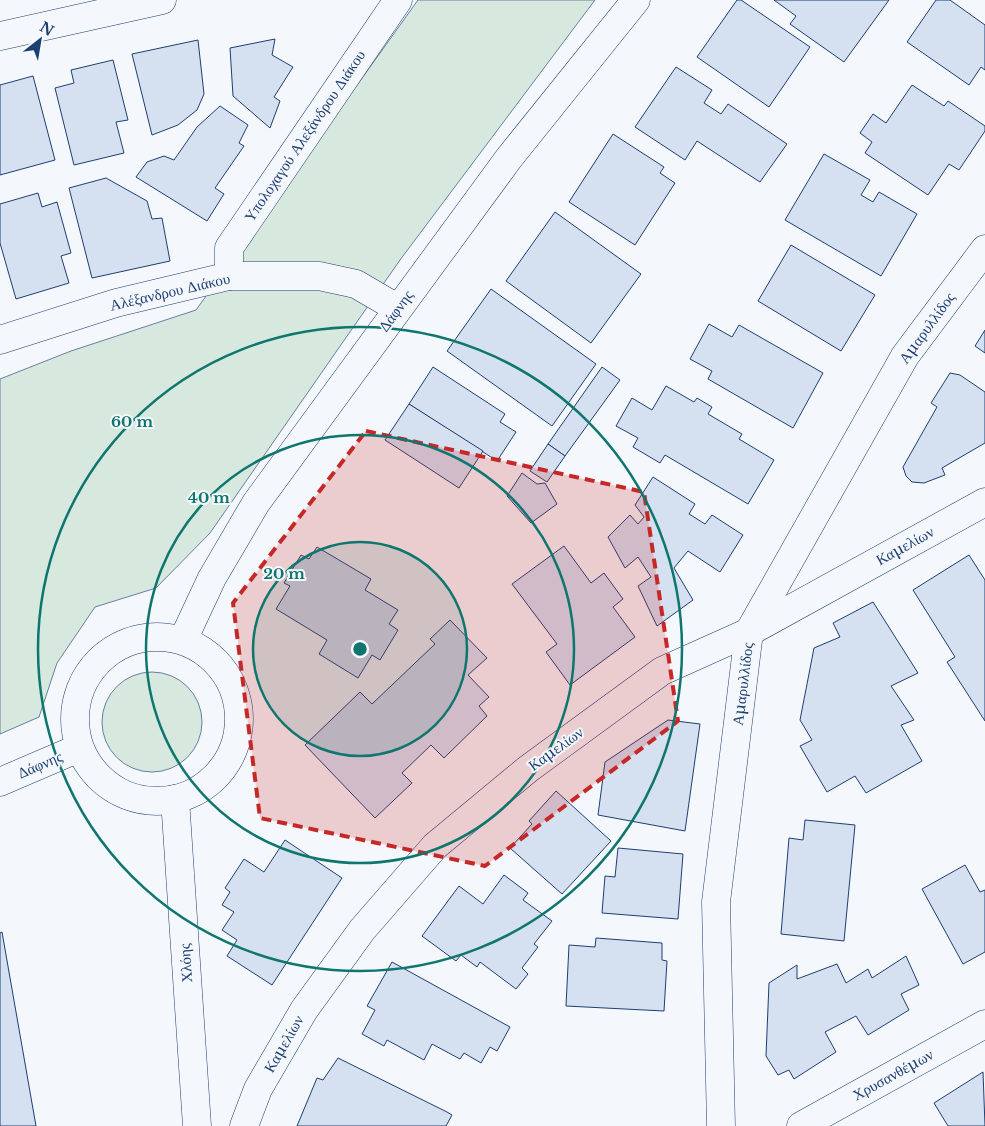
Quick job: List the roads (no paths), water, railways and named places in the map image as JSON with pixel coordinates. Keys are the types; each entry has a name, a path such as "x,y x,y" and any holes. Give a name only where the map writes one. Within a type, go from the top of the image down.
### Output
{"street":[{"path":"0,36 162,0"},
{"name":"Υπολοχαγού Αλεξάνδρου Διάκου","path":"229,276 229,248 398,0"},
{"name":"Δάφνης","path":"183,640 212,578 256,503 509,158 636,0"},
{"name":"Αμαρυλλίδος","path":"721,1126 716,902 749,632 905,356 985,249"},
{"name":"Αλέξανδρου Διάκου","path":"0,340 116,303 229,276 319,276 356,284 398,308"},
{"name":"Καμελίων","path":"244,1126 258,1089 304,1010 362,930 434,846 528,769 662,671 749,632 985,502"},
{"path":"157,636 183,640 206,653 225,673 236,697 240,723 234,750 220,772 200,789 175,799 146,800 118,791 95,773 80,748 74,722 77,696 89,672 107,652 131,640 157,636"},
{"name":"Δάφνης","path":"0,782 80,748"},
{"name":"Χλόης","path":"175,799 197,1126"},
{"name":"Χρυσανθέμων","path":"801,1126 985,1024"}]}
